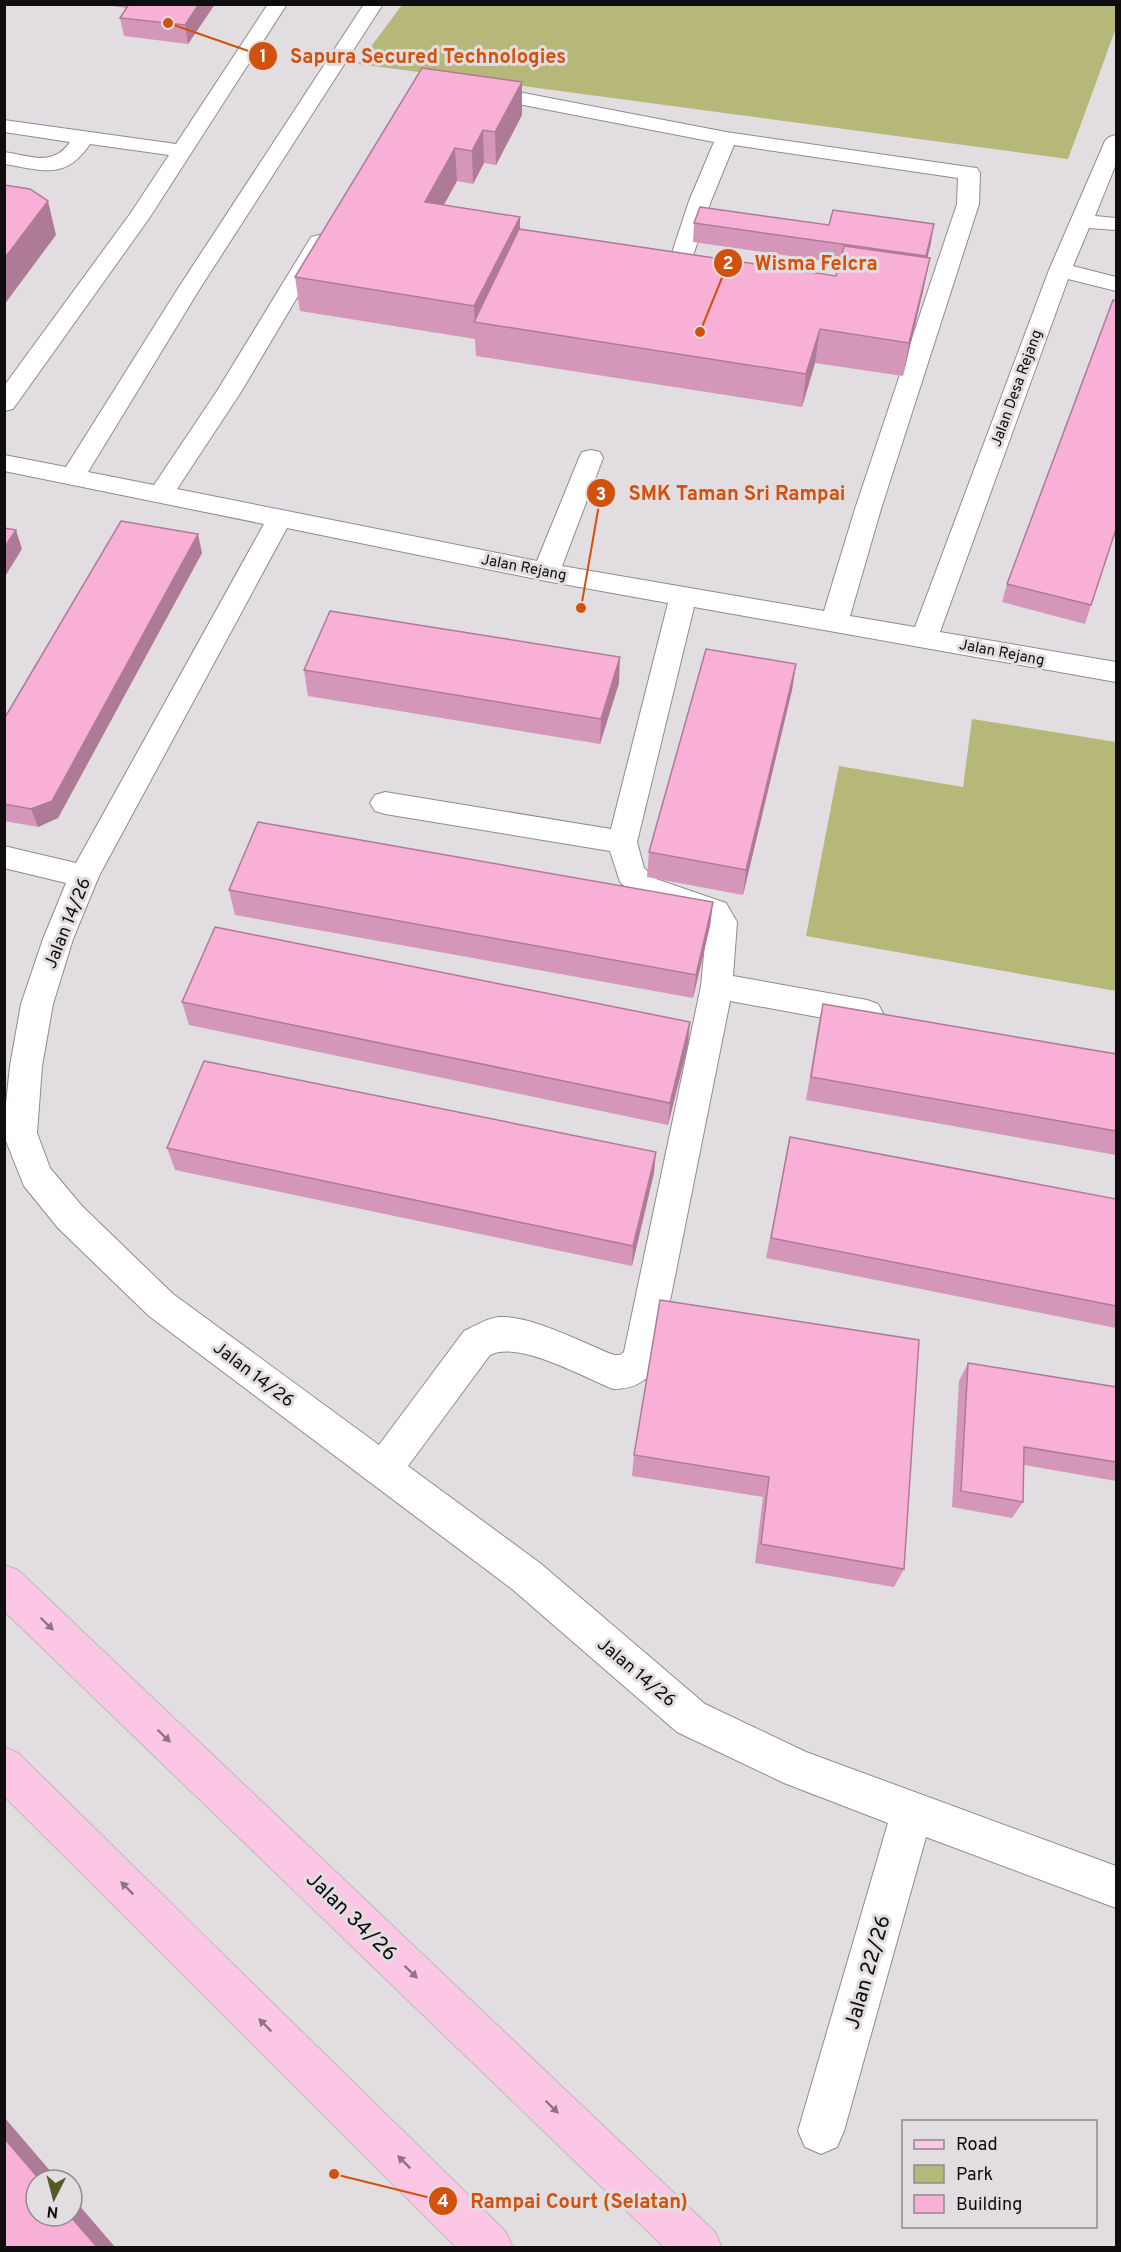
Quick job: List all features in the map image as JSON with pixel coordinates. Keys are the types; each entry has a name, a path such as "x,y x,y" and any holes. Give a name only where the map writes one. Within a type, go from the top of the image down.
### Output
{"main road":[{"name":"Jalan 34/26","path":"4,1584 699,2247"},
{"path":"4,1767 490,2247"}],"street":[{"path":"4,404 139,217 278,4"},
{"path":"72,477 104,429 188,290 374,4"},
{"path":"451,85 726,138 969,173 968,204 868,508 834,623"},
{"path":"4,126 183,151"},
{"path":"4,158 50,164 60,163 68,160 84,137"},
{"path":"705,262 670,257 700,201 726,138"},
{"name":"Jalan Desa Rejang","path":"924,638 1060,270 1116,141"},
{"path":"1082,221 1116,224"},
{"path":"160,495 229,392 327,229"},
{"path":"1060,270 1116,284"},
{"path":"546,572 591,458"},
{"name":"Jalan Rejang","path":"4,463 546,572 1116,672"},
{"name":"Jalan 14/26","path":"279,519 84,876 58,939 37,1004 26,1066 20,1133 36,1176 70,1217 161,1305 526,1576 691,1718 798,1769 1116,1887"},
{"path":"383,1470 477,1343 497,1333 522,1335 613,1372 627,1372 640,1361 717,986 722,922 715,911 645,887 631,874 622,842 683,597"},
{"path":"385,803 622,842"},
{"path":"4,857 84,876"},
{"path":"717,986 893,1017"},
{"name":"Jalan 22/26","path":"821,2131 912,1813"}],"green space":[{"path":"402,5 1116,5 1116,28 1068,159 358,64"},
{"path":"972,719 1116,742 1116,991 806,936 839,766 963,787"}],"building":[{"path":"129,4 199,4 185,25 120,18"},
{"path":"422,68 522,82 495,132 483,130 472,151 455,148 425,202 520,217 474,306 295,277"},
{"path":"4,185 30,189 48,201 4,259"},
{"path":"700,207 829,225 833,210 934,224 926,256 694,223"},
{"path":"519,229 836,276 844,246 930,258 909,343 820,329 806,374 474,322"},
{"path":"1113,300 1116,301 1116,529 1091,605 1007,584"},
{"path":"121,521 198,534 52,801 31,809 4,804 4,719"},
{"path":"4,528 16,530 4,548"},
{"path":"330,611 620,657 601,719 304,670"},
{"path":"706,649 796,664 746,870 649,852"},
{"path":"258,822 713,902 696,975 229,890"},
{"path":"215,927 690,1022 670,1103 182,1002"},
{"path":"823,1004 1116,1054 1116,1131 811,1077"},
{"path":"204,1061 656,1152 633,1246 167,1148"},
{"path":"790,1137 1116,1199 1116,1306 771,1238"},
{"path":"660,1300 919,1340 904,1569 761,1544 769,1477 634,1455"},
{"path":"968,1363 1116,1387 1116,1462 1024,1447 1023,1502 961,1491"},
{"path":"4,2138 30,2168 24,2168 24,2228 80,2228 97,2247 4,2247"}],"place":[{"name":"Sapura Secured Technologies","path":"168,23"},
{"name":"Wisma Felcra","path":"700,332"},
{"name":"SMK Taman Sri Rampai","path":"581,608"},
{"name":"Rampai Court (Selatan)","path":"334,2174"}]}
